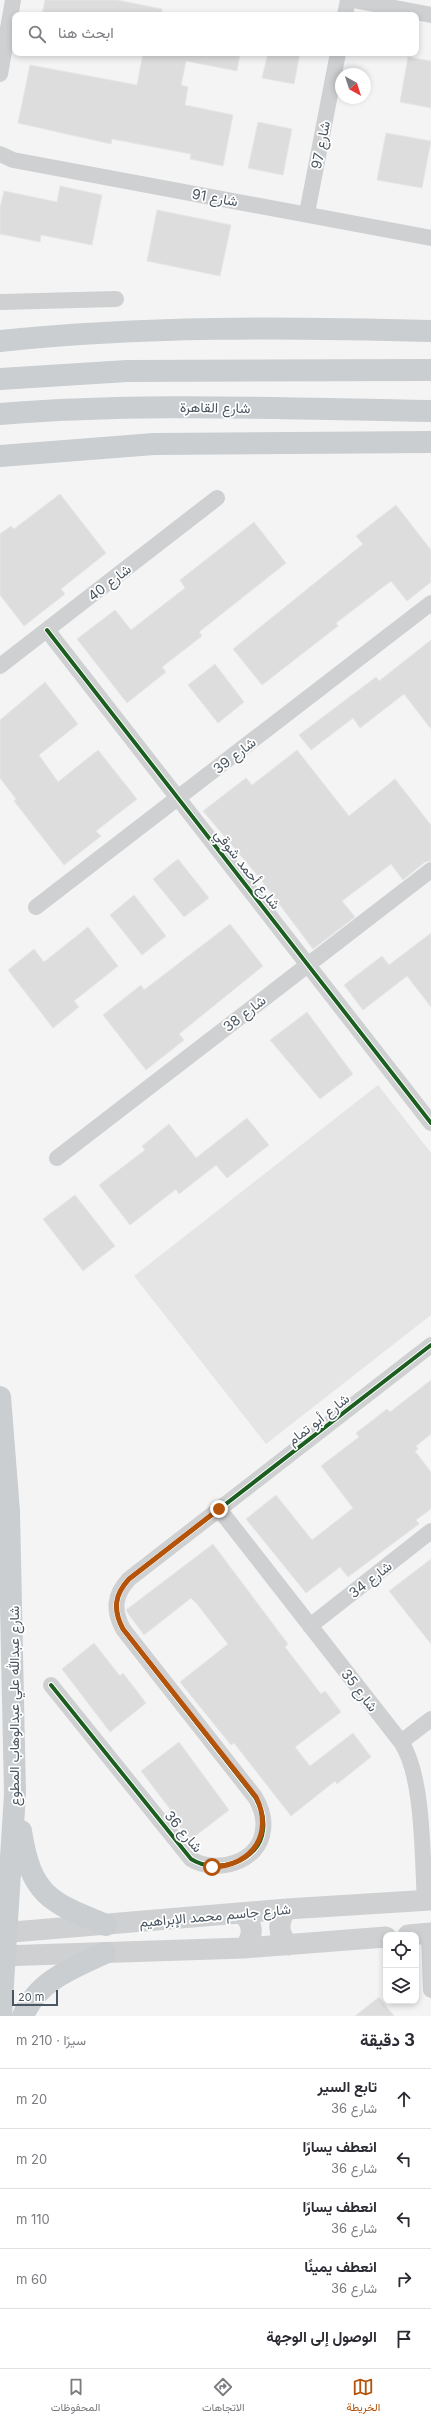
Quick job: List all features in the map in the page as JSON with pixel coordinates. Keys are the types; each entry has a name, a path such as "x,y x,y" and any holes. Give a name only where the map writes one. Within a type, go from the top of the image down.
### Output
{"main road":[{"path":"0,341 128,330 320,328 431,331"},
{"path":"0,379 127,372 431,370"},
{"name":"شارع القاهرة","path":"0,414 62,409 171,406 431,411"},
{"path":"1,456 154,444 431,442"},
{"name":"شارع عبدالله علي عبدالوهاب المطوع","path":"0,1397 9,1511 15,1794 3,1933 1,2016"},
{"path":"15,1794 25,1857 38,1886 63,1907 106,1925"},
{"path":"23,2016 37,1993 51,1980 105,1953"}],"street":[{"path":"0,74 13,0"},
{"path":"346,12 348,0"},
{"path":"353,0 415,12"},
{"path":"419,13 431,15"},
{"name":"شارع 97","path":"306,213 337,56"},
{"name":"شارع 91","path":"0,154 13,160 306,213 431,238"},
{"path":"0,302 116,299"},
{"name":"شارع 40","path":"0,666 217,498"},
{"name":"شارع 39","path":"36,907 431,603"},
{"name":"شارع أحمد شوقي","path":"47,630 431,1122"},
{"name":"شارع 38","path":"57,1158 431,870"},
{"name":"شارع أبو تمام","path":"219,1509 431,1345"},
{"name":"شارع 35","path":"219,1509 401,1742 410,1757 416,1778 428,1900"},
{"name":"شارع 36","path":"51,1685 192,1859 200,1865 221,1867 240,1859 255,1847 261,1838 263,1824 261,1808 256,1797 127,1636 116,1613 117,1595 129,1579 219,1509"},
{"name":"شارع 34","path":"310,1626 431,1531"},
{"path":"401,1742 431,1718"},
{"name":"شارع جاسم محمد الإبراهيم","path":"3,1933 287,1909 428,1900"},
{"path":"287,1909 282,1914 279,1928 284,1940 289,1945"},
{"path":"242,1913 247,1917 252,1930 251,1937 244,1948"},
{"path":"419,1934 430,1933 431,1990"},
{"path":"2,1956 244,1948 383,1937"}],"shaded area":[{"path":"378,1085 431,1153 431,1315 266,1444 134,1276"}],"building":[{"path":"45,0 117,0 162,9 162,12 43,12"},
{"path":"142,56 240,56 237,71 186,61 181,85 188,87 185,105 233,115 223,166 190,159 191,154 112,139 111,144 18,123 30,65 137,85"},
{"path":"267,56 299,56 294,84 262,78"},
{"path":"408,57 431,61 431,108 400,102"},
{"path":"258,122 292,129 283,175 248,168"},
{"path":"386,133 431,141 422,188 377,180"},
{"path":"60,186 102,195 92,245 41,235 40,242 0,234 0,208 4,191 57,202"},
{"path":"157,210 231,225 220,276 147,261"},
{"path":"60,494 106,553 61,589 65,594 24,626 0,595 0,534 11,526 14,529"},
{"path":"396,505 431,550 431,582 407,601 391,581 336,623 338,626 262,685 233,649 363,544 356,536"},
{"path":"254,522 286,563 199,632 202,636 162,667 166,672 127,703 77,639 115,610 131,630 185,588 180,580"},
{"path":"431,640 431,729 404,694 360,728 353,718 311,750 299,735 376,677 379,681"},
{"path":"215,664 244,702 218,723 188,685"},
{"path":"45,682 78,724 39,755 58,782 98,750 137,799 96,831 101,836 64,865 14,801 16,799 0,778 0,720"},
{"path":"297,750 349,816 395,779 431,825 431,861 425,862 403,880 391,864 342,901 355,917 313,949 258,876 203,811 246,778 252,785"},
{"path":"178,859 209,898 184,917 153,879"},
{"path":"134,895 166,936 142,955 110,915"},
{"path":"230,924 263,966 179,1034 184,1040 146,1070 103,1015 141,985 144,990"},
{"path":"88,927 118,966 74,1001 79,1007 53,1028 8,970 34,949 44,962"},
{"path":"431,933 431,1007 407,976 363,1010 344,985 382,956 389,965"},
{"path":"307,1012 353,1074 320,1099 270,1040"},
{"path":"247,1118 269,1145 227,1178 216,1165 179,1194 176,1189 130,1225 99,1185 145,1150 142,1146 169,1124 196,1158"},
{"path":"75,1195 115,1246 83,1271 43,1219"},
{"path":"431,1380 431,1434 416,1446 418,1449 415,1451 431,1472 431,1509 416,1520 419,1524 348,1577 340,1567 306,1593 246,1519 276,1495 312,1540 353,1508 321,1466 359,1437 356,1433 387,1409 390,1412"},
{"path":"213,1544 288,1644 285,1647 321,1694 325,1691 341,1712 295,1747 310,1766 353,1733 371,1757 337,1784 335,1781 291,1816 234,1743 231,1745 180,1682 228,1644 197,1604 191,1598 144,1635 126,1610"},
{"path":"431,1559 431,1644 389,1591"},
{"path":"94,1643 120,1676 123,1673 146,1703 110,1732 62,1669"},
{"path":"179,1742 229,1810 190,1840 168,1811 170,1809 141,1771"},
{"path":"379,1997 394,2016 355,2016"}],"cycle path":[{"path":"47,630 431,1123"},
{"path":"51,1685 191,1859 201,1864 212,1866 224,1865 235,1862 254,1850 260,1841 263,1830 261,1808 255,1797 123,1629 117,1609 120,1591 129,1579 431,1345"}],"route":[{"path":"212,1867 221,1867 232,1864 249,1854 255,1847 261,1838 263,1830 261,1808 256,1797 123,1629 118,1621 115,1604 120,1588 129,1579 219,1509"}]}
